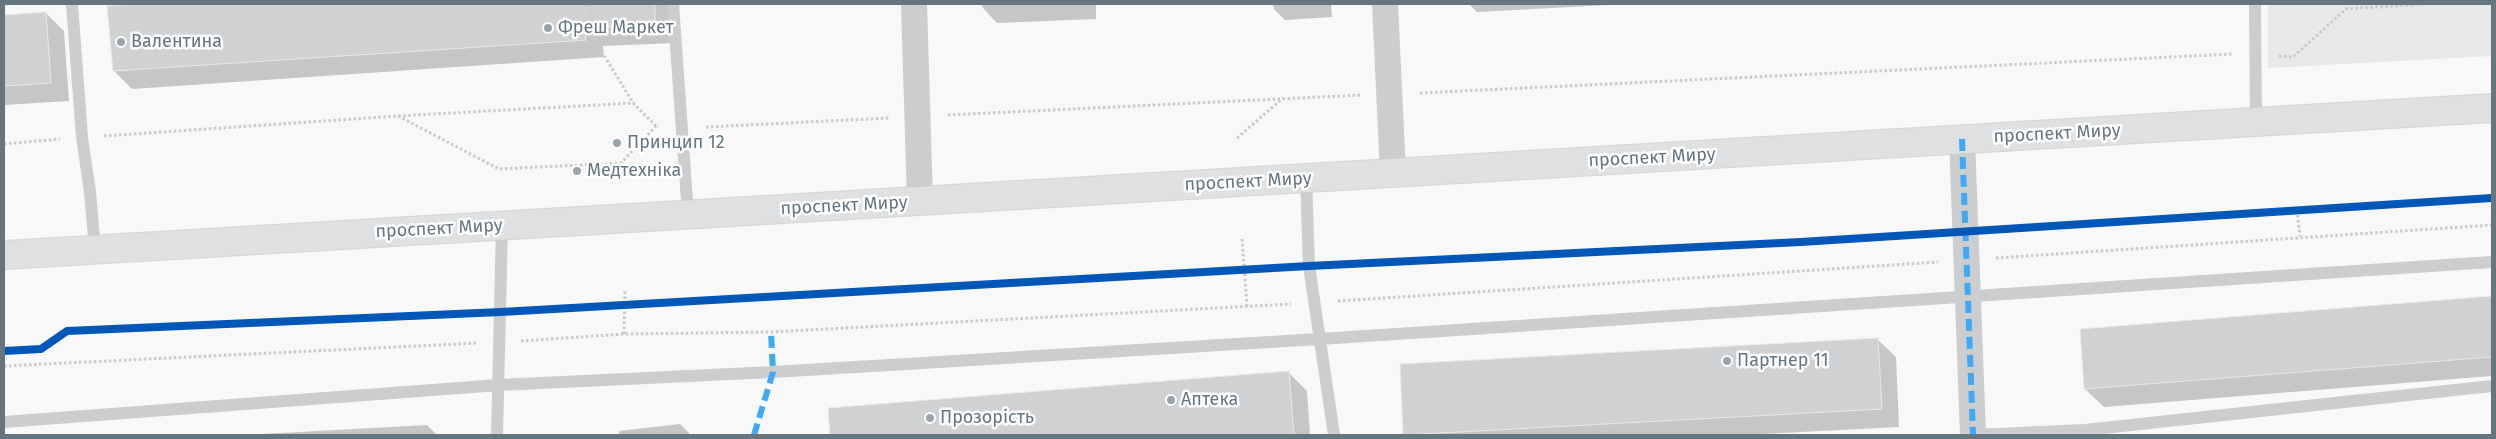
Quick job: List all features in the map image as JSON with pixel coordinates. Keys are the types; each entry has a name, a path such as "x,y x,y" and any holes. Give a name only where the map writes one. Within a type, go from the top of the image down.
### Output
{"main road":[{"name":"проспект Миру","path":"4,255 2492,108"}],"street":[{"path":"914,4 919,117 920,201"},
{"path":"1385,4 1392,173"},
{"path":"1962,140 1974,435"}],"lane":[{"path":"72,4 82,137 90,192 95,250"},
{"path":"673,4 688,215"},
{"path":"2255,4 2256,122"},
{"path":"1306,178 1310,266 1334,435"},
{"path":"497,435 502,226"},
{"path":"4,422 499,385 773,372 1320,339 2492,262"},
{"path":"1974,435 2086,433 2492,386"}],"path":[{"path":"590,4 593,37 633,103 656,126 682,128 2255,52 2293,58 2346,9 2424,4"},
{"path":"1237,138 1283,98"},
{"path":"4,144 397,116 633,103"},
{"path":"397,116 499,169 621,163 656,126"},
{"path":"2288,210 2307,209"},
{"path":"2297,210 2300,236"},
{"path":"4,366 500,342 624,334 771,332 1247,306 2492,225"},
{"path":"1242,239 1247,306"},
{"path":"1234,271 1253,270"},
{"path":"624,334 625,290"},
{"path":"614,306 634,305"}],"shaded area":[{"path":"2268,4 2492,4 2492,56 2268,68"}],"building":[{"path":"137,4 655,4 655,25 585,28 586,40 113,71 107,6"},
{"path":"46,12 51,83 4,86 4,15"},
{"path":"2492,296 2492,357 2084,389 2080,329"},
{"path":"1878,338 1882,409 1403,435 1400,364"},
{"path":"1289,371 1294,435 830,435 828,408"}],"marked path":[{"path":"1962,139 1973,435"},
{"path":"754,435 773,372 771,332"}],"cycle path":[{"path":"4,351 41,349 67,331 501,312 1309,266 1801,242 2492,198"}],"place":[{"name":"Фреш Маркет","path":"548,28"},
{"name":"Валентина","path":"121,42"},
{"name":"Принцип 12","path":"617,143"},
{"name":"Медтехніка","path":"577,171"},
{"name":"Партнер 11","path":"1727,361"},
{"name":"Аптека","path":"1171,400"},
{"name":"Прозорість","path":"930,418"}]}
